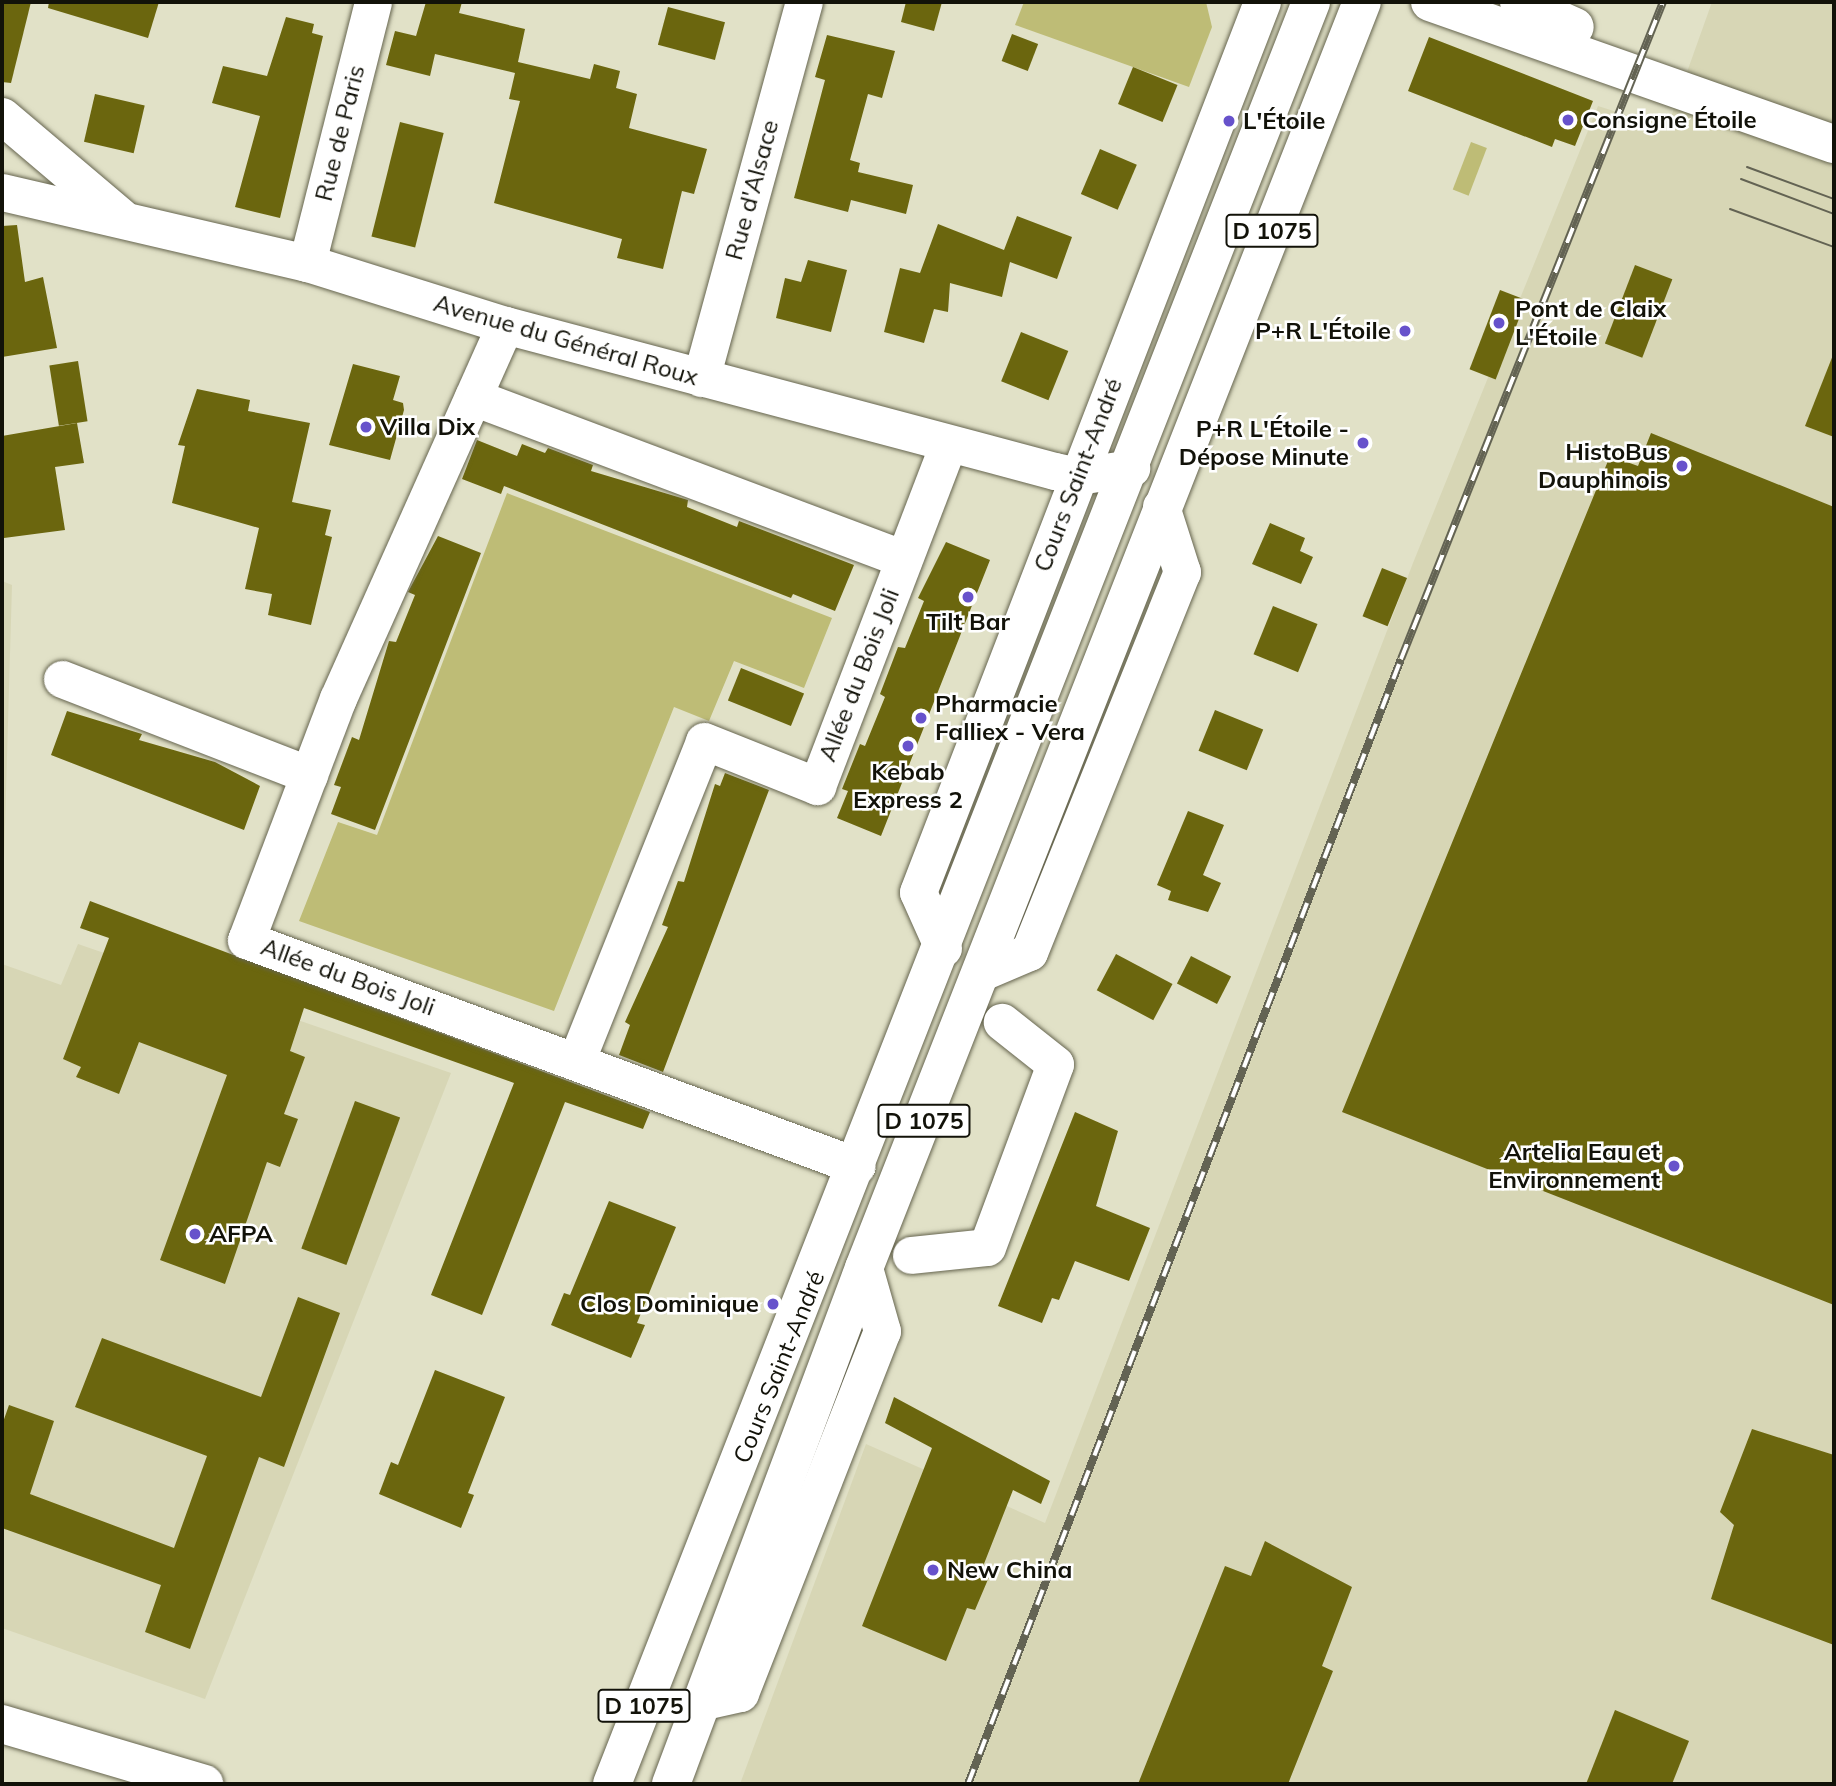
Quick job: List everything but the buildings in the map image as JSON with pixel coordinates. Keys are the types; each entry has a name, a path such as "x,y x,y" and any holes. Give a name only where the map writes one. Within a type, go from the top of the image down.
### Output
{"main road":[{"name":"Cours Saint-André","path":"612,1784 943,948 1311,2"},
{"name":"Cours Saint-André","path":"671,1784 864,1268 982,972 1161,506 1362,2"},
{"path":"1430,2 1834,144"},
{"path":"1519,2 1641,57 1834,130"},
{"path":"2,1724 204,1784"},
{"path":"2,1737 116,1784"}],"street":[{"name":"Rue de Paris","path":"307,263 373,2"},
{"name":"Rue d'Alsace","path":"701,378 804,2"},
{"name":"Cours Saint-André","path":"943,948 918,892 1262,2"},
{"path":"2,116 127,222"},
{"name":"Avenue du Général Roux","path":"2,192 307,263 505,324 948,445 1078,476 1130,468"},
{"name":"Allée du Bois Joli","path":"505,324 309,775 246,940 577,1059 857,1166"},
{"path":"473,397 904,559"},
{"name":"Allée du Bois Joli","path":"577,1059 704,741 817,786 948,445"},
{"path":"982,972 1028,952 1129,696 1182,572 1161,506"},
{"path":"1111,636 1129,696"},
{"path":"62,679 309,775"},
{"path":"911,1255 988,1247 1055,1064 1002,1022"},
{"name":"Cours Saint-André","path":"700,1702 740,1693 882,1331 864,1268"}],"shaded area":[{"path":"1024,2 1206,2 1212,27 1189,87 1015,25"},
{"path":"1712,2 1834,2 1834,1784 740,1784 866,1444 1045,1523 1413,563 1598,106 1667,128"},
{"path":"1471,142 1487,148 1469,196 1453,190"},
{"path":"507,493 832,618 804,688 734,661 709,721 674,707 554,1011 299,921 338,822 377,835"},
{"path":"2,581 12,585 2,929"},
{"name":"AFPA","path":"78,944 451,1073 205,1699 2,1628 2,964 61,985"}],"tram line":[{"path":"1747,167 1834,199"},
{"path":"1741,179 1834,214"},
{"path":"1730,209 1834,247"}],"railway":[{"path":"968,1784 1401,659 1663,2"}],"place":[{"name":"Consigne Étoile","path":"1568,120"},
{"name":"L'Étoile","path":"1229,121"},
{"name":"Pont de Claix L'Étoile","path":"1499,323"},
{"name":"P+R L'Étoile","path":"1405,331"},
{"name":"Villa Dix","path":"366,427"},
{"name":"P+R L'Étoile - Dépose Minute","path":"1363,443"},
{"name":"HistoBus Dauphinois","path":"1682,466"},
{"name":"Tilt Bar","path":"968,597"},
{"name":"Pharmacie Falliex - Vera","path":"921,718"},
{"name":"Kebab Express 2","path":"908,746"},
{"name":"Artelia Eau et Environnement","path":"1674,1166"},
{"name":"AFPA","path":"195,1234"},
{"name":"Clos Dominique","path":"773,1304"},
{"name":"New China","path":"933,1570"}]}
